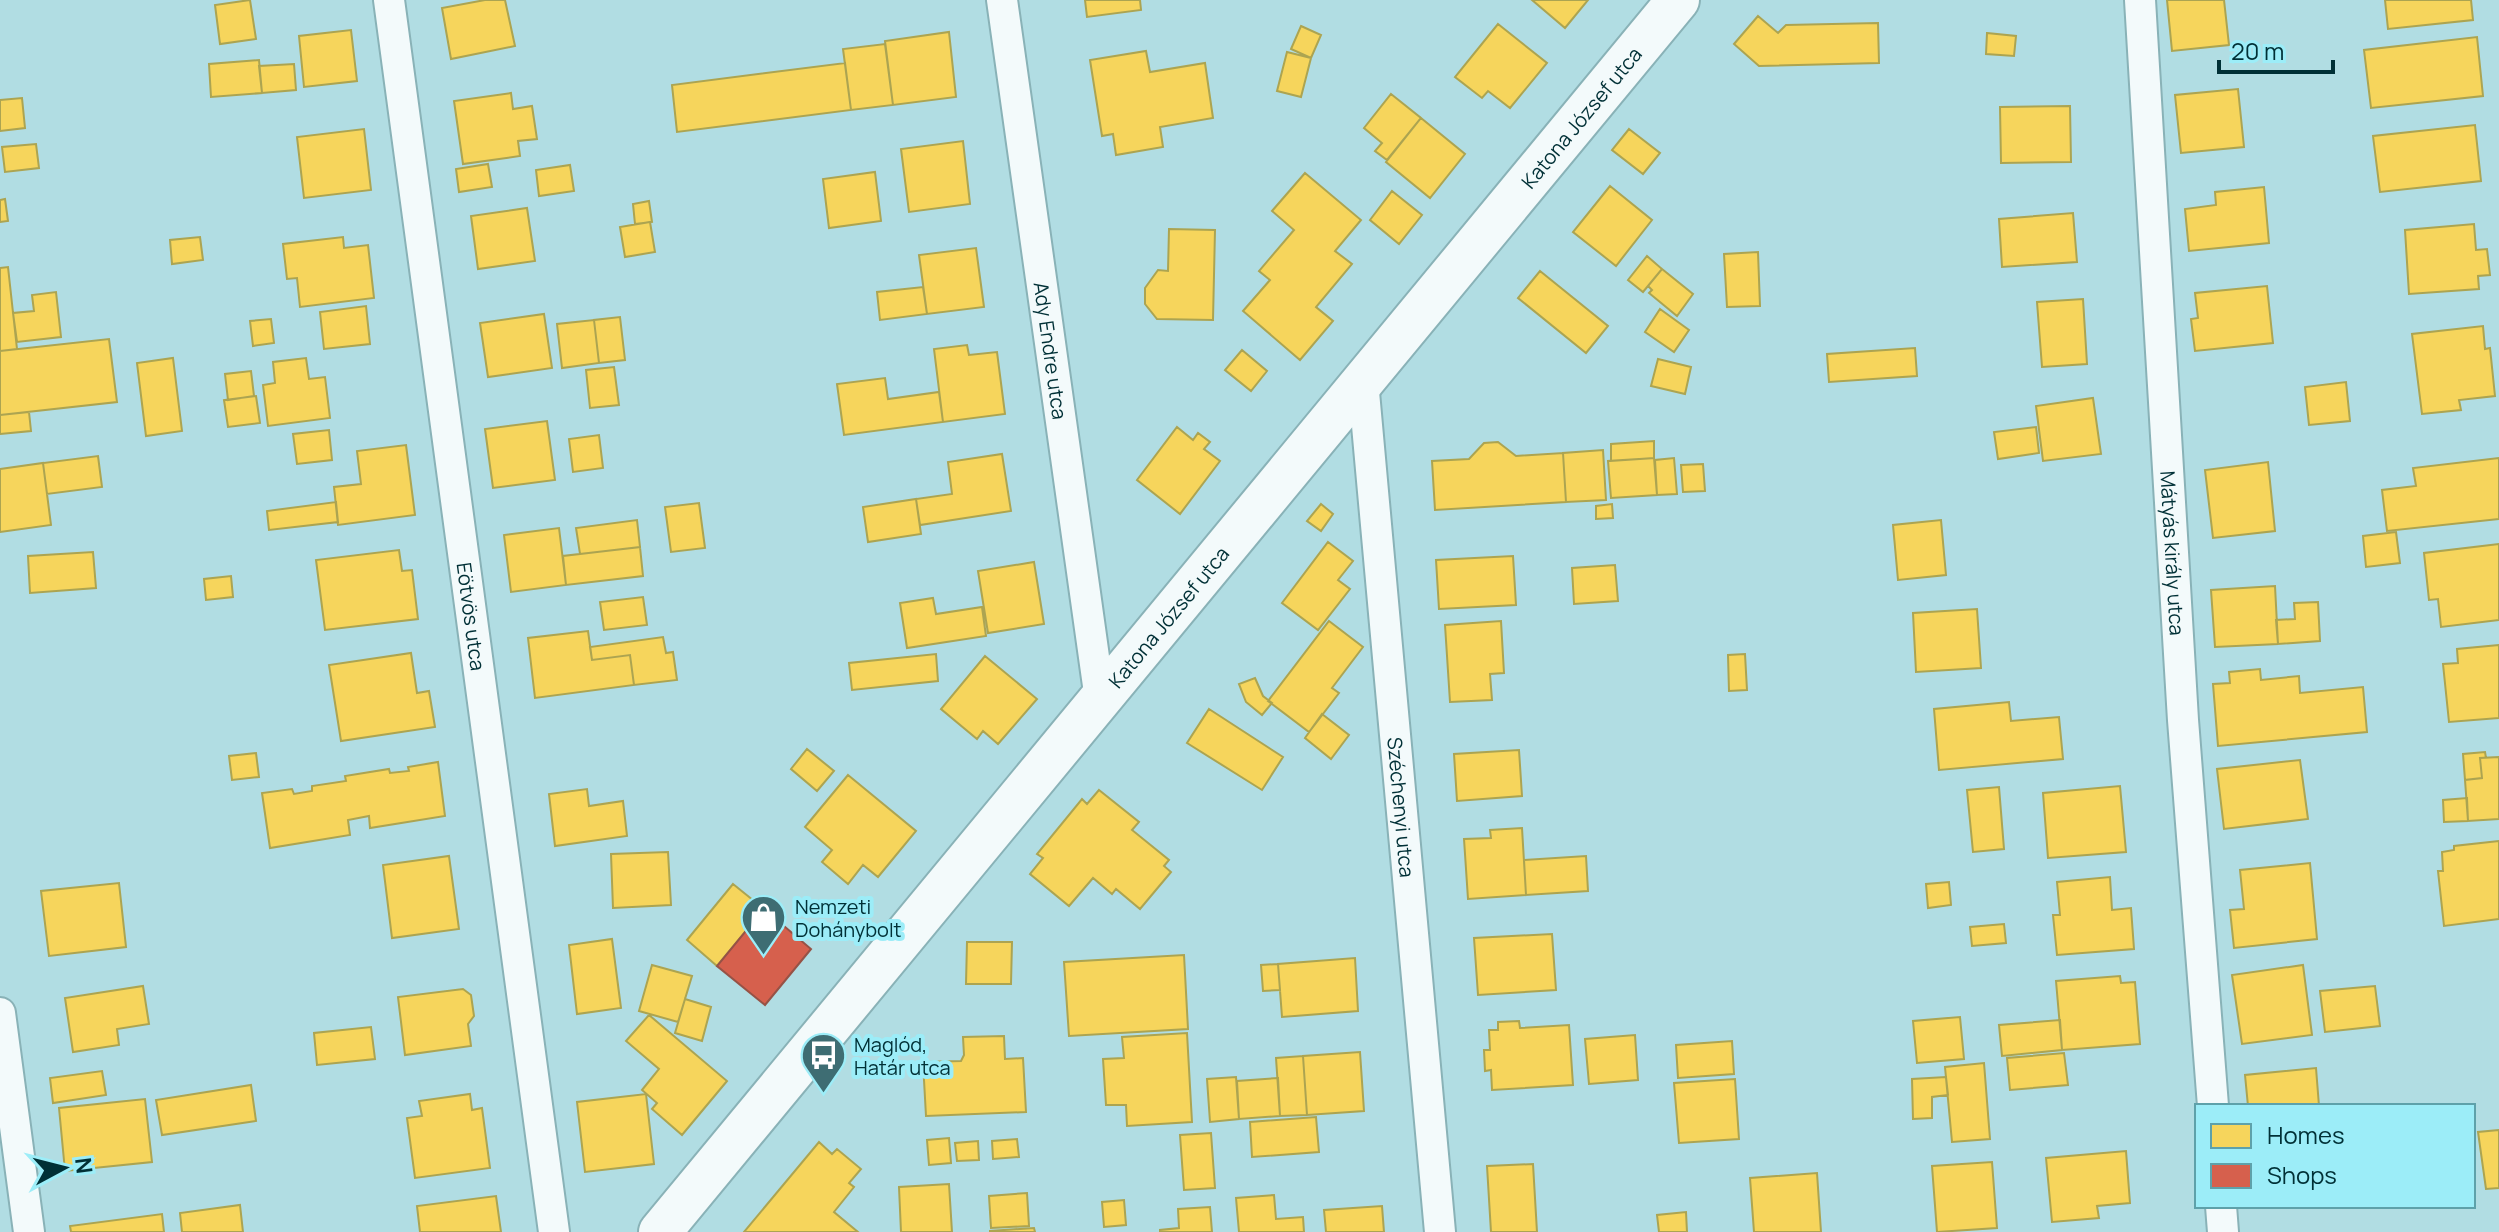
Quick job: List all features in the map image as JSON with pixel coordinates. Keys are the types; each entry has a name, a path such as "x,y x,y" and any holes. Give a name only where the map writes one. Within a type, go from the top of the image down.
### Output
{"main road":[{"name":"Katona József utca","path":"666,1229 1678,0"}],"street":[{"name":"Eötvös utca","path":"389,0 554,1232"},
{"name":"Ady Endre utca","path":"1002,0 1100,700"},
{"name":"Mátyás király utca","path":"2140,0 2183,720 2213,1104"},
{"name":"Széchenyi utca","path":"1363,381 1440,1232"},
{"path":"0,1013 29,1232"},
{"path":"2221,1208 2223,1232"}],"building: Homes":[{"path":"250,0 256,39 220,44 215,5"},
{"path":"485,0 505,0 515,46 451,59 442,8"},
{"path":"1085,0 1140,0 1141,10 1087,17"},
{"path":"1532,0 1588,0 1565,28"},
{"path":"2167,0 2224,0 2229,45 2172,51"},
{"path":"2385,0 2471,0 2473,20 2388,29"},
{"path":"1758,16 1778,33 1786,25 1878,23 1879,63 1759,66 1734,44"},
{"path":"1498,24 1547,63 1510,108 1488,91 1482,98 1455,77"},
{"path":"1301,26 1321,35 1311,58 1291,49"},
{"path":"351,30 357,81 304,87 299,36"},
{"path":"949,32 956,97 893,105 885,41"},
{"path":"1987,33 2016,36 2014,56 1986,54"},
{"path":"2477,37 2483,96 2371,108 2364,50"},
{"path":"885,44 893,105 851,110 843,49"},
{"path":"1146,51 1150,72 1205,63 1213,118 1160,127 1163,147 1116,155 1113,134 1102,136 1090,60"},
{"path":"1287,52 1311,58 1301,97 1277,91"},
{"path":"259,60 262,93 211,97 209,64"},
{"path":"845,63 851,110 677,132 672,85"},
{"path":"294,64 296,90 262,93 259,66"},
{"path":"2238,89 2244,147 2181,153 2175,95"},
{"path":"511,93 513,109 532,106 537,139 518,141 520,156 463,164 454,101"},
{"path":"1391,94 1421,118 1387,160 1375,151 1382,143 1364,128"},
{"path":"22,98 25,128 0,131 0,100"},
{"path":"2070,106 2071,162 2001,163 2000,107"},
{"path":"1421,118 1465,154 1430,198 1386,162"},
{"path":"2475,125 2481,181 2380,192 2373,136"},
{"path":"364,129 371,190 304,198 297,137"},
{"path":"1629,129 1660,153 1643,174 1612,150"},
{"path":"963,141 970,204 909,212 901,149"},
{"path":"36,144 39,168 5,172 2,147"},
{"path":"488,164 492,187 459,192 456,169"},
{"path":"570,165 574,191 539,196 536,170"},
{"path":"875,172 881,221 829,228 823,179"},
{"path":"1305,173 1361,220 1335,251 1352,264 1316,307 1333,321 1300,360 1243,311 1270,280 1259,271 1294,230 1272,211"},
{"path":"1610,186 1652,220 1616,266 1573,232"},
{"path":"2264,187 2269,243 2189,251 2185,209 2216,205 2215,192"},
{"path":"1392,191 1422,215 1399,244 1370,220"},
{"path":"5,199 8,221 0,222 0,200"},
{"path":"649,201 652,222 635,224 633,204"},
{"path":"527,208 535,261 478,269 471,216"},
{"path":"2073,213 2077,262 2002,267 1999,219"},
{"path":"650,222 655,252 625,257 620,227"},
{"path":"2474,224 2476,250 2487,249 2490,275 2478,276 2479,289 2409,294 2405,230"},
{"path":"1169,229 1215,230 1213,320 1157,319 1145,304 1145,288 1158,270 1168,271"},
{"path":"200,237 203,260 172,264 170,240"},
{"path":"343,237 344,248 368,245 374,298 300,307 297,278 287,279 283,244"},
{"path":"976,248 984,307 927,314 919,255"},
{"path":"1758,252 1760,306 1727,307 1724,254"},
{"path":"1647,256 1662,269 1643,292 1628,280"},
{"path":"8,267 17,349 0,351 0,268"},
{"path":"1662,269 1693,294 1677,316 1649,293 1652,290 1648,286"},
{"path":"1540,271 1608,326 1586,353 1518,298"},
{"path":"2267,286 2273,343 2195,351 2191,319 2198,318 2195,293"},
{"path":"923,287 927,314 880,320 877,292"},
{"path":"56,292 61,337 17,342 13,313 34,311 32,295"},
{"path":"2083,299 2087,364 2042,367 2037,302"},
{"path":"366,306 370,344 324,349 320,312"},
{"path":"1660,309 1689,330 1674,352 1645,332"},
{"path":"544,314 552,368 488,377 480,323"},
{"path":"620,317 625,360 599,363 594,320"},
{"path":"271,319 274,343 253,346 250,321"},
{"path":"594,320 599,363 562,368 557,324"},
{"path":"2483,326 2485,349 2490,348 2495,396 2459,400 2461,410 2422,414 2412,334"},
{"path":"109,339 117,402 0,415 0,351"},
{"path":"967,345 969,355 997,352 1005,414 943,422 934,349"},
{"path":"1915,348 1917,376 1829,382 1827,354"},
{"path":"1242,350 1267,371 1251,391 1225,370"},
{"path":"173,358 182,431 146,436 137,363"},
{"path":"306,358 309,379 325,377 330,418 268,426 263,385 275,383 273,362"},
{"path":"1658,359 1691,367 1685,394 1651,386"},
{"path":"614,367 619,405 590,408 586,370"},
{"path":"251,371 254,396 228,400 225,374"},
{"path":"885,378 888,399 939,392 943,422 844,435 837,384"},
{"path":"2346,382 2350,421 2309,425 2305,387"},
{"path":"256,396 260,423 228,427 224,400"},
{"path":"2093,398 2101,454 2043,461 2036,406"},
{"path":"29,412 31,431 0,434 0,415"},
{"path":"547,421 555,480 493,488 485,429"},
{"path":"1177,427 1193,440 1198,433 1210,442 1204,449 1220,461 1180,514 1137,480"},
{"path":"2036,427 2039,453 1998,459 1994,432"},
{"path":"329,430 332,460 297,464 293,434"},
{"path":"599,435 603,468 573,472 569,439"},
{"path":"1654,441 1654,458 1611,461 1611,444"},
{"path":"1498,442 1516,456 1563,453 1566,502 1435,510 1432,461 1469,459 1484,443"},
{"path":"406,445 415,515 338,525 334,487 361,484 357,451"},
{"path":"1603,450 1606,500 1566,502 1563,453"},
{"path":"1002,454 1011,511 920,525 916,499 952,494 948,462"},
{"path":"98,456 102,487 47,494 43,463"},
{"path":"1654,458 1657,495 1611,498 1608,461"},
{"path":"1674,458 1677,494 1657,495 1655,460"},
{"path":"2499,458 2499,519 2387,531 2382,490 2416,486 2413,468"},
{"path":"2268,462 2275,531 2213,538 2205,470"},
{"path":"43,463 51,525 0,532 0,469"},
{"path":"1703,464 1705,491 1683,492 1681,465"},
{"path":"916,499 921,534 868,542 863,507"},
{"path":"336,502 338,522 269,530 267,511"},
{"path":"699,503 705,548 671,552 665,507"},
{"path":"1321,504 1333,514 1321,531 1307,521"},
{"path":"1612,504 1613,518 1596,519 1596,506"},
{"path":"637,520 640,547 580,554 576,528"},
{"path":"1941,520 1946,575 1898,580 1893,525"},
{"path":"559,528 566,585 511,592 504,535"},
{"path":"2396,532 2400,563 2366,567 2363,536"},
{"path":"1328,542 1353,561 1338,580 1350,589 1318,630 1282,603"},
{"path":"2499,544 2499,620 2441,627 2438,599 2429,600 2424,553"},
{"path":"640,547 643,576 566,585 563,556"},
{"path":"399,550 402,571 412,570 418,619 325,630 316,560"},
{"path":"93,552 96,588 30,593 28,556"},
{"path":"1513,556 1516,605 1439,609 1436,560"},
{"path":"1034,562 1044,624 988,633 978,571"},
{"path":"1615,565 1618,601 1574,604 1572,568"},
{"path":"231,576 233,597 206,600 204,579"},
{"path":"2275,586 2278,644 2215,647 2211,590"},
{"path":"643,597 647,625 604,630 600,602"},
{"path":"933,598 936,614 982,607 986,636 907,648 900,603"},
{"path":"2318,602 2320,641 2278,644 2276,620 2295,619 2294,603"},
{"path":"1977,609 1981,668 1916,672 1913,613"},
{"path":"1329,621 1363,647 1332,688 1339,693 1309,732 1268,701"},
{"path":"1501,621 1504,673 1490,674 1492,700 1450,702 1445,625"},
{"path":"588,631 592,660 630,655 634,685 535,698 528,638"},
{"path":"663,637 666,653 673,652 677,680 634,685 630,655 592,660 590,647"},
{"path":"2499,645 2499,718 2449,722 2443,664 2458,663 2457,649"},
{"path":"411,653 417,693 429,691 435,727 341,741 329,665"},
{"path":"936,654 938,681 852,690 849,663"},
{"path":"1745,654 1747,690 1729,691 1728,655"},
{"path":"985,656 1037,699 998,744 983,731 977,739 941,709"},
{"path":"2260,669 2261,680 2299,676 2300,693 2363,687 2367,732 2218,746 2213,684 2230,683 2229,672"},
{"path":"1255,678 1263,696 1272,703 1262,715 1246,702 1239,684"},
{"path":"2009,702 2011,721 2059,717 2063,759 1939,770 1934,709"},
{"path":"1209,709 1283,757 1262,790 1187,743"},
{"path":"1322,714 1349,735 1331,759 1305,738"},
{"path":"807,749 834,771 817,791 791,769"},
{"path":"1519,750 1522,796 1457,801 1454,754"},
{"path":"2485,752 2486,758 2480,758 2482,778 2465,780 2463,754"},
{"path":"256,753 259,777 232,780 229,756"},
{"path":"2499,757 2499,819 2468,821 2465,780 2482,778 2480,758"},
{"path":"2300,760 2308,819 2224,829 2217,769"},
{"path":"438,762 445,816 370,828 369,816 348,820 350,835 270,848 262,793 292,789 294,794 312,791 312,786 346,781 345,776 389,769 390,773 409,771 408,767"},
{"path":"848,775 916,831 878,877 863,865 848,884 822,862 832,850 805,827"},
{"path":"2120,786 2126,852 2048,858 2043,793"},
{"path":"1999,787 2004,849 1973,852 1967,790"},
{"path":"587,789 589,806 623,801 627,836 555,846 549,794"},
{"path":"1099,790 1139,822 1132,830 1169,860 1164,866 1171,872 1140,909 1116,889 1112,894 1093,878 1069,906 1030,874 1043,858 1037,854 1082,799 1087,804"},
{"path":"2467,798 2468,821 2444,822 2443,800"},
{"path":"1522,828 1526,895 1468,899 1464,839 1491,838 1490,830"},
{"path":"2499,841 2499,919 2444,926 2438,871 2443,871 2442,852 2454,850 2454,846"},
{"path":"668,852 671,905 613,908 611,854"},
{"path":"449,856 459,929 392,938 383,865"},
{"path":"1586,856 1588,891 1526,895 1524,860"},
{"path":"2310,863 2317,939 2234,948 2230,910 2244,909 2240,870"},
{"path":"2110,877 2112,910 2131,908 2134,949 2057,955 2053,915 2060,915 2057,882"},
{"path":"1949,882 1951,905 1928,908 1926,884"},
{"path":"119,883 126,947 49,956 41,891"},
{"path":"733,884 764,909 717,966 687,940"},
{"path":"2004,924 2006,943 1972,946 1970,927"},
{"path":"1552,934 1556,990 1478,995 1474,938"},
{"path":"612,939 621,1008 577,1014 569,945"},
{"path":"967,942 1012,942 1011,984 966,984"},
{"path":"1184,955 1188,1029 1069,1036 1064,962"},
{"path":"1355,958 1358,1011 1282,1017 1278,964"},
{"path":"1278,964 1280,990 1263,991 1261,965"},
{"path":"652,965 692,976 678,1022 639,1011"},
{"path":"2303,965 2312,1035 2242,1044 2232,975"},
{"path":"2120,976 2121,983 2135,982 2140,1044 2062,1050 2056,981"},
{"path":"143,986 149,1024 117,1029 119,1045 73,1052 65,998"},
{"path":"2375,986 2380,1026 2325,1032 2320,991"},
{"path":"463,989 471,995 474,1016 468,1024 471,1046 405,1055 398,997"},
{"path":"685,999 711,1007 702,1041 675,1033"},
{"path":"649,1015 727,1081 682,1135 652,1109 657,1103 642,1090 659,1069 626,1041"},
{"path":"1960,1017 1964,1059 1917,1063 1913,1021"},
{"path":"2060,1020 2062,1050 2002,1056 1999,1025"},
{"path":"1519,1021 1520,1028 1569,1025 1573,1085 1492,1090 1491,1070 1485,1071 1484,1050 1490,1050 1489,1030 1498,1030 1498,1022"},
{"path":"371,1027 375,1059 317,1065 314,1033"},
{"path":"1187,1033 1192,1122 1127,1126 1126,1105 1106,1105 1103,1059 1124,1058 1122,1037"},
{"path":"1635,1035 1638,1080 1589,1084 1585,1039"},
{"path":"1004,1036 1005,1059 1023,1058 1026,1112 926,1116 923,1062 961,1061 964,1055 963,1037"},
{"path":"1732,1041 1734,1074 1678,1078 1676,1045"},
{"path":"1360,1052 1364,1111 1307,1115 1303,1056"},
{"path":"2064,1053 2068,1085 2010,1090 2007,1058"},
{"path":"1303,1056 1307,1115 1280,1116 1276,1058"},
{"path":"1984,1063 1990,1139 1952,1142 1945,1067"},
{"path":"2316,1068 2319,1104 2248,1104 2245,1075"},
{"path":"102,1071 106,1095 53,1103 50,1078"},
{"path":"1236,1077 1239,1119 1210,1122 1207,1079"},
{"path":"1946,1077 1948,1095 1932,1097 1932,1118 1913,1119 1912,1079"},
{"path":"1278,1078 1280,1116 1239,1119 1237,1081"},
{"path":"1735,1079 1739,1139 1679,1143 1674,1083"},
{"path":"251,1085 256,1121 162,1135 156,1100"},
{"path":"470,1094 472,1110 482,1108 490,1168 415,1178 407,1118 422,1116 419,1101"},
{"path":"646,1094 654,1164 585,1172 577,1102"},
{"path":"145,1099 152,1162 65,1171 59,1108"},
{"path":"1316,1117 1319,1152 1252,1157 1250,1122"},
{"path":"2499,1130 2499,1188 2486,1189 2478,1132"},
{"path":"1211,1133 1215,1188 1184,1190 1180,1135"},
{"path":"949,1138 951,1163 929,1165 927,1140"},
{"path":"1017,1139 1019,1157 993,1159 992,1141"},
{"path":"978,1141 979,1160 957,1161 955,1143"},
{"path":"819,1142 832,1154 837,1149 861,1169 849,1183 854,1187 834,1212 858,1232 744,1232"},
{"path":"2126,1151 2130,1203 2097,1206 2099,1218 2052,1222 2046,1158"},
{"path":"1992,1162 1997,1228 1937,1232 1932,1166"},
{"path":"1533,1164 1537,1232 1491,1232 1487,1166"},
{"path":"1817,1173 1821,1232 1754,1232 1750,1178"},
{"path":"949,1184 952,1232 901,1232 899,1187"},
{"path":"1027,1193 1029,1226 991,1228 989,1196"},
{"path":"1274,1195 1276,1219 1303,1217 1304,1232 1239,1232 1236,1198"},
{"path":"496,1196 501,1232 420,1232 417,1206"},
{"path":"1124,1200 1126,1225 1104,1227 1102,1202"},
{"path":"240,1205 243,1232 182,1232 180,1213"},
{"path":"1382,1206 1384,1232 1326,1232 1324,1210"},
{"path":"1210,1207 1212,1232 1160,1232 1179,1228 1178,1209"},
{"path":"1686,1212 1687,1232 1659,1232 1657,1215"},
{"path":"162,1214 164,1232 71,1232 70,1226"},
{"path":"1034,1228 1035,1232 990,1232 990,1231"}],"building: Shops":[{"name":"Nemzeti Dohánybolt","path":"764,909 811,949 765,1005 717,966"}],"place":[{"name":"Nemzeti Dohánybolt","path":"764,957"},
{"name":"Maglód, Határ utca","path":"823,1094"}]}
